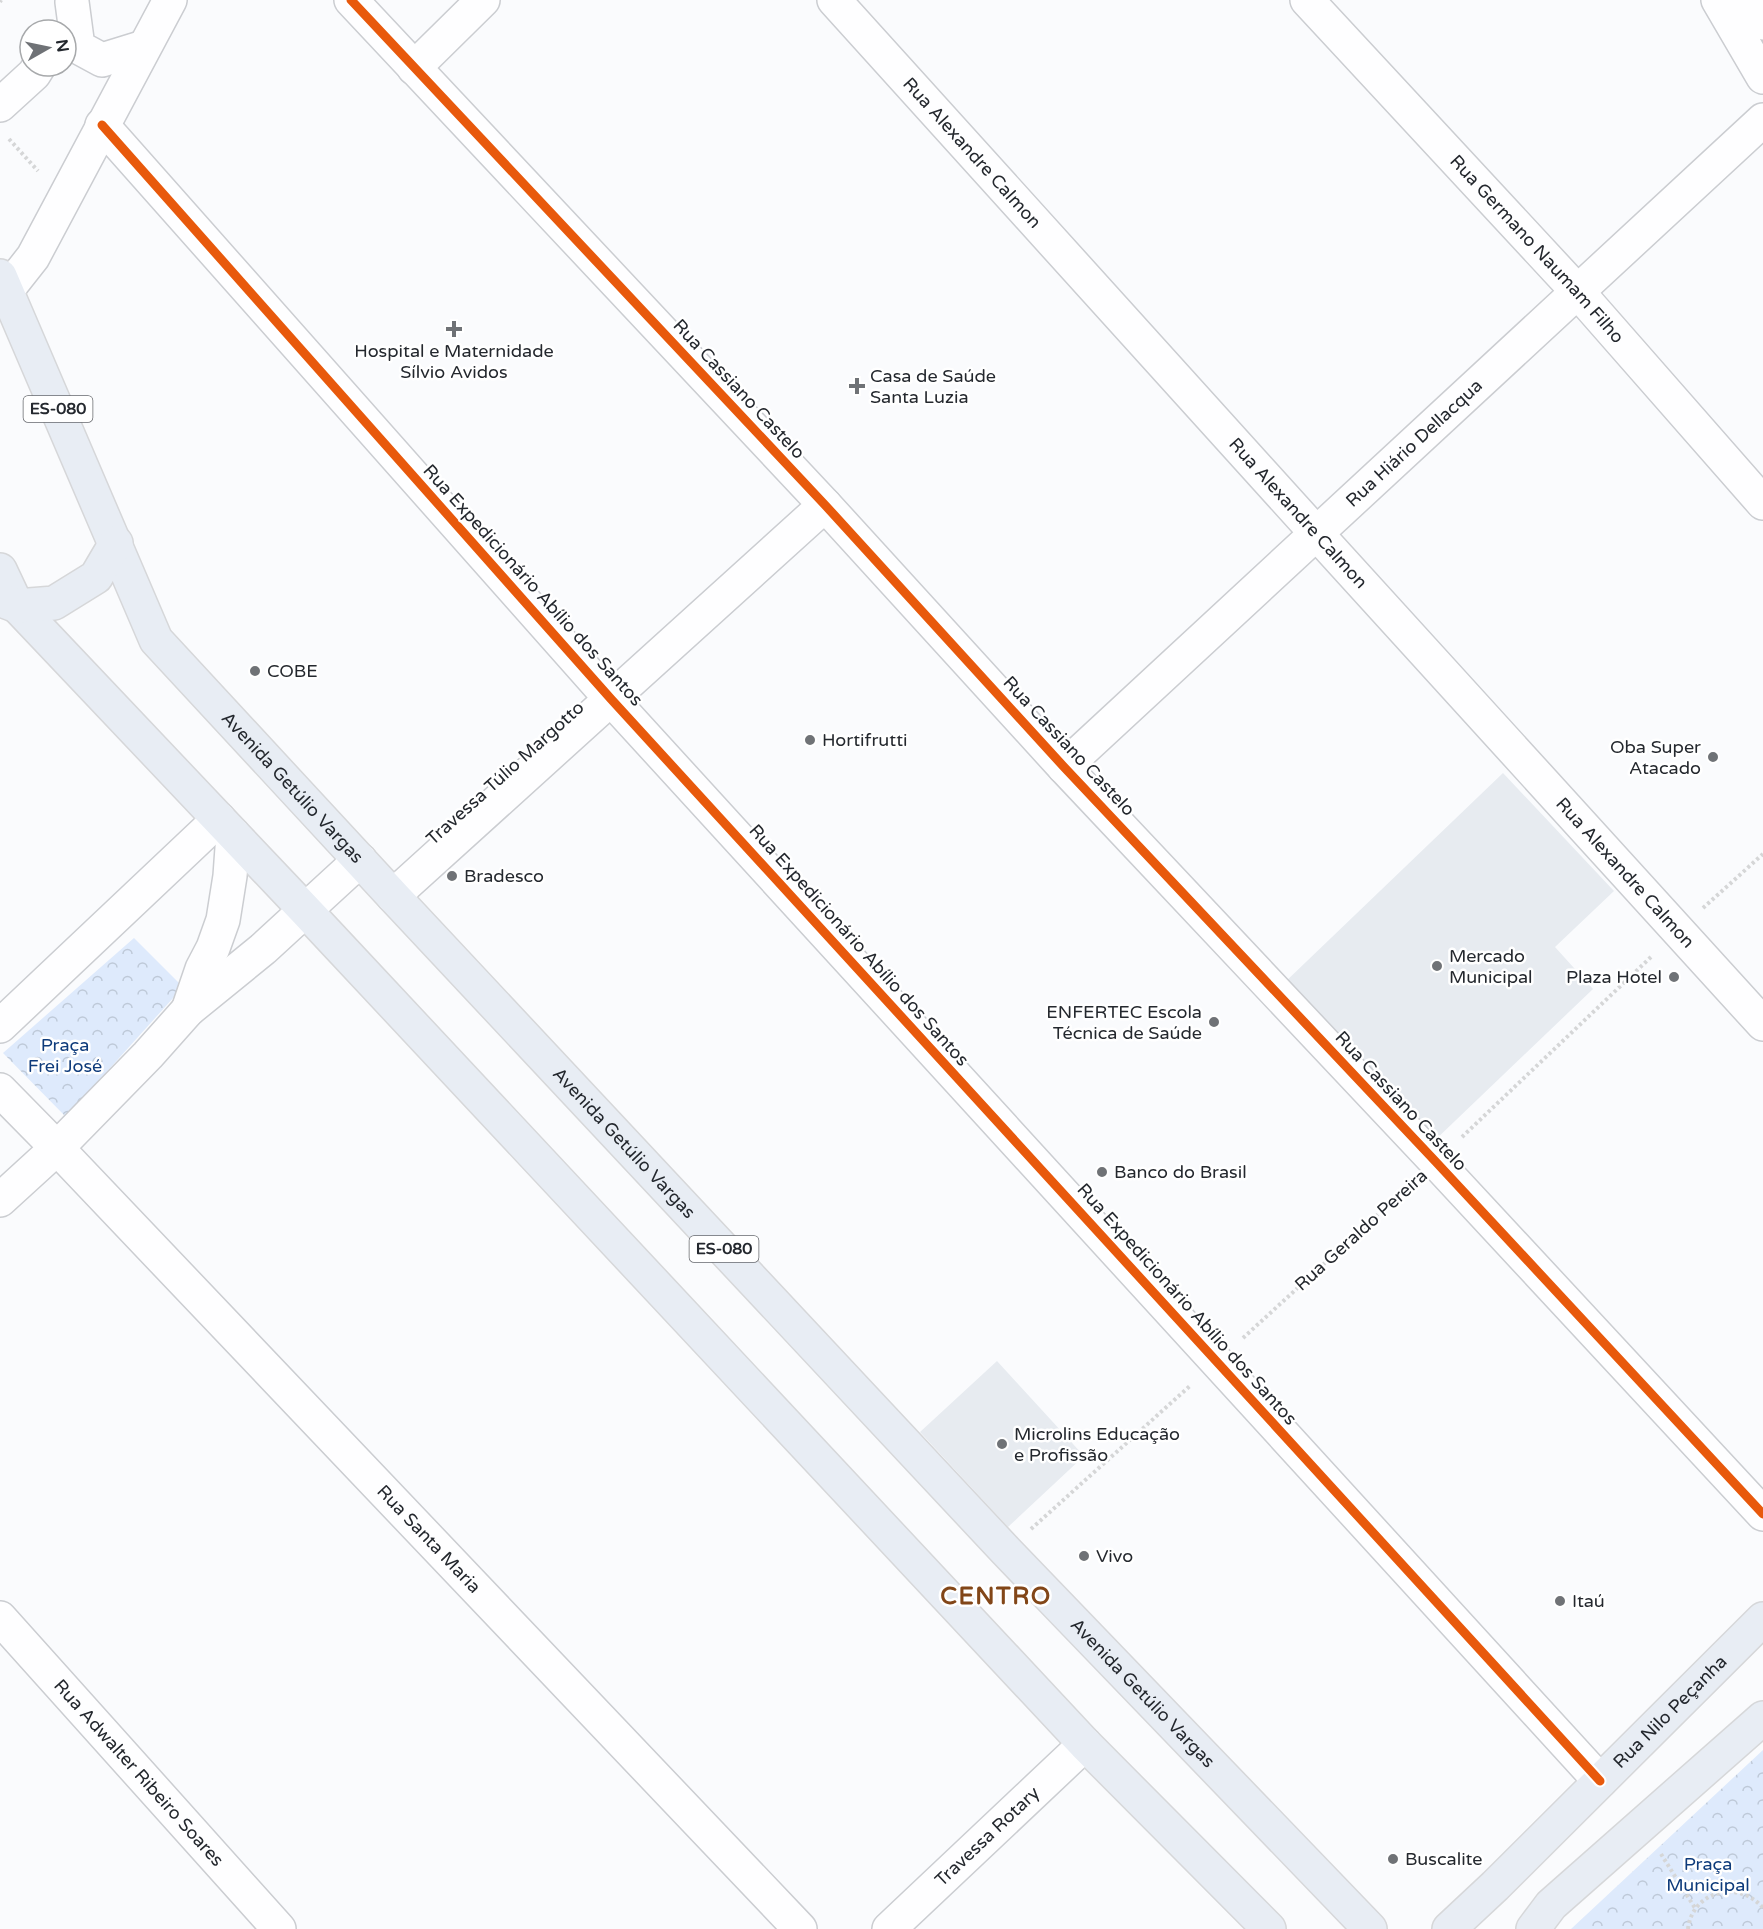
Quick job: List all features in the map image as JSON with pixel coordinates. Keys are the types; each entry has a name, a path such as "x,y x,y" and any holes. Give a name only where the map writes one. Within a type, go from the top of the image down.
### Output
{"main road":[{"name":"Avenida Getúlio Vargas","path":"3,283 156,640 1006,1551 1370,1929"},
{"path":"9,603 54,603 96,577 116,543"},
{"path":"0,570 9,603 306,910 1085,1744 1269,1929"},
{"name":"Rua Nilo Peçanha","path":"1449,1929 1763,1619"},
{"path":"1533,1929 1551,1905 1763,1718"}],"street":[{"path":"3,283 33,257 170,0"},
{"name":"Rua Cassiano Castelo","path":"351,0 1763,1514"},
{"path":"414,68 483,0"},
{"name":"Rua Alexandre Calmon","path":"834,0 1763,1024"},
{"name":"Rua Germano Naumam Filho","path":"1307,0 1577,291 1763,502"},
{"path":"1718,0 1763,77"},
{"path":"1749,0 1763,23"},
{"path":"67,11 78,47 102,60 144,47"},
{"path":"0,105 30,78"},
{"name":"Rua Hiário Dellacqua","path":"1065,767 1763,120"},
{"name":"Rua Expedicionário Abílio dos Santos","path":"102,125 611,699 1600,1781"},
{"name":"Travessa Túlio Margotto","path":"393,896 825,506"},
{"path":"188,1010 202,969 213,948 223,920 230,876 226,827"},
{"path":"0,1026 226,827"},
{"path":"0,1200 57,1148 148,1055 188,1010 263,949 360,860"},
{"path":"0,1090 57,1148"},
{"name":"Rua Santa Maria","path":"57,1148 800,1929"},
{"name":"Rua Adwalter Ribeiro Soares","path":"0,1618 279,1929"},
{"name":"Travessa Rotary","path":"889,1929 1085,1744"}],"path":[{"path":"8,138 63,199"},
{"path":"1657,1849 1695,1908"},
{"path":"1688,1929 1695,1908 1706,1898 1718,1892 1732,1891 1746,1894 1758,1901 1763,1908"}],"shaded area":[{"name":"Mercado Municipal","path":"1503,773 1614,891 1555,947 1593,989 1432,1143 1282,985"},
{"name":"Microlins Educação e Profissão","path":"997,1361 1084,1456 1008,1527 920,1432"}],"green space":[{"name":"Praça Frei José","path":"134,938 183,987 66,1117 3,1053"},
{"name":"Praça Municipal","path":"1763,1750 1763,1929 1571,1929"}],"cycle path":[{"path":"351,0 825,505 1064,767 1763,1514"},
{"path":"102,125 611,699 1600,1781"}],"place":[{"name":"Hospital e Maternidade Sílvio Avidos","path":"454,329"},
{"name":"Casa de Saúde Santa Luzia","path":"857,386"},
{"name":"COBE","path":"255,671"},
{"name":"Hortifrutti","path":"810,740"},
{"name":"Oba Super Atacado","path":"1713,757"},
{"name":"Bradesco","path":"452,876"},
{"name":"Mercado Municipal","path":"1437,966"},
{"name":"Plaza Hotel","path":"1674,977"},
{"name":"ENFERTEC Escola Técnica de Saúde","path":"1214,1022"},
{"name":"Banco do Brasil","path":"1102,1172"},
{"name":"Microlins Educação e Profissão","path":"1002,1444"},
{"name":"Vivo","path":"1084,1556"},
{"name":"Itaú","path":"1560,1601"},
{"name":"Buscalite","path":"1393,1859"}],"district":[{"name":"CENTRO","path":"996,1596"}]}
